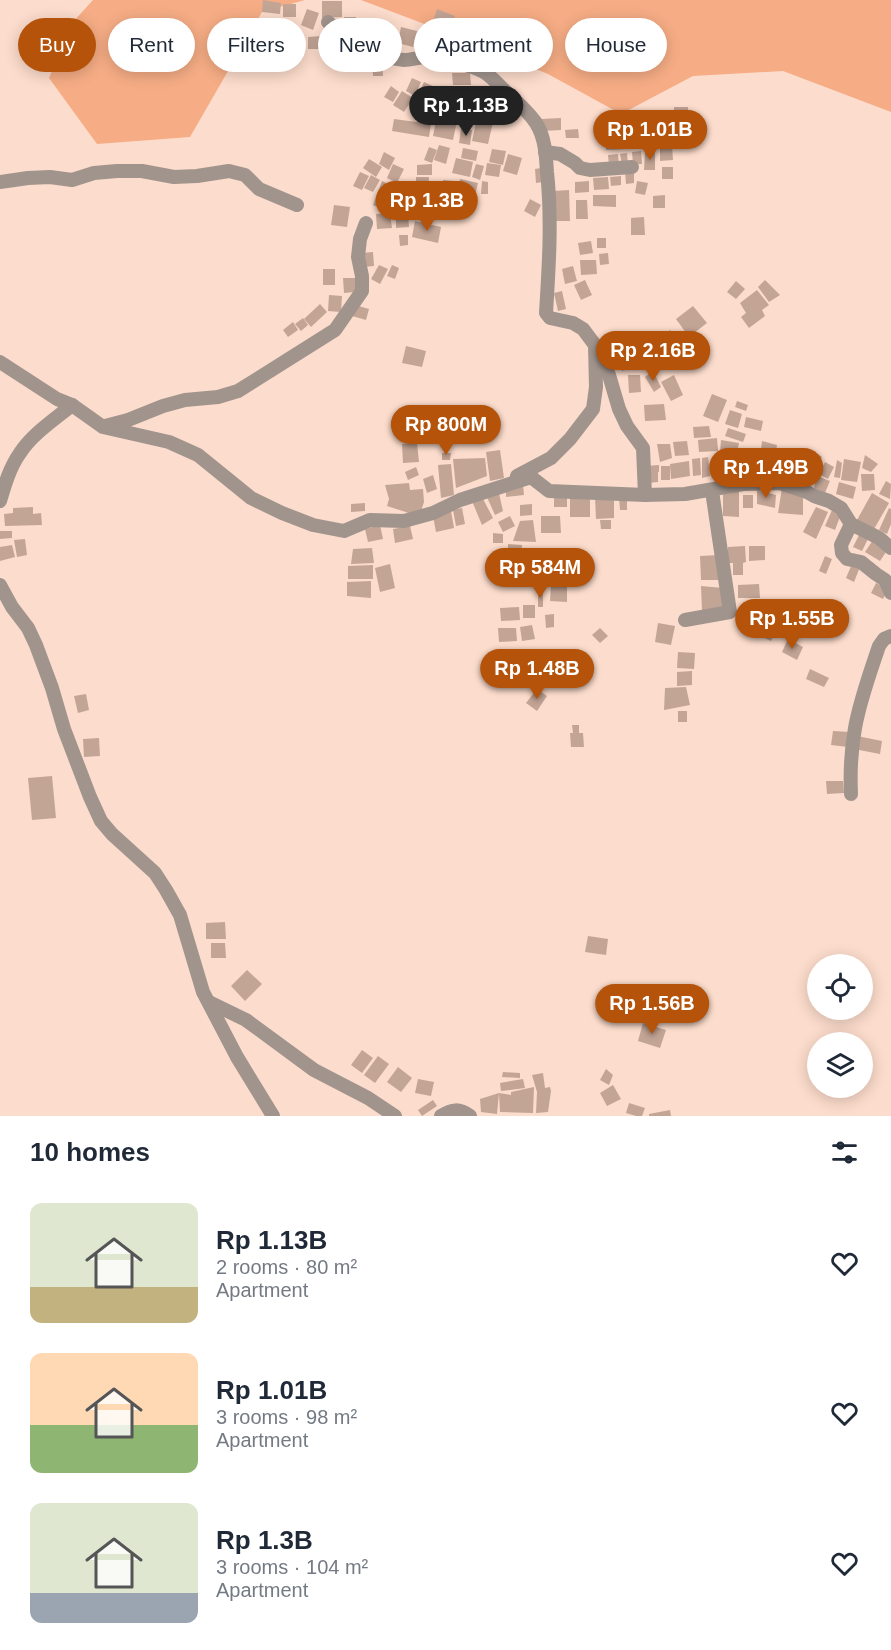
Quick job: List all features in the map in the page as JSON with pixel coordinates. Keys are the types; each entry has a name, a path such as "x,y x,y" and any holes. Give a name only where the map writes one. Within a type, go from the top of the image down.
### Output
{"street":[{"path":"402,59 426,57 482,71 492,78 536,123 545,152 551,202 551,245 546,313 550,318 573,323 583,329 595,345 609,375 619,409 627,426 643,447 645,495"},
{"path":"545,152 560,154 580,168 590,170 632,167"},
{"path":"0,182 39,178 72,180 94,173 117,171 142,171 174,177 230,171 245,175 259,189 297,205"},
{"path":"103,427 185,400 218,397 238,390 335,330 362,291 358,257 360,239 366,223"},
{"path":"500,486 551,458 593,410 596,387 595,345"},
{"path":"0,362 57,399 72,405 103,427 169,442 198,455 251,498 313,525 344,531 370,520 405,521 531,477 549,491 645,495 685,494 725,486 780,483 829,501 841,508 850,524 879,538 891,548"},
{"path":"0,501 6,480 20,452 36,435 72,405"},
{"path":"685,620 729,612 712,490"},
{"path":"850,524 841,545 842,553 847,559 861,562 885,580 891,593"},
{"path":"0,585 36,645 64,729 101,821 155,873 180,915 203,992 237,1058 273,1116"},
{"path":"851,794 854,729 859,708 879,646 884,639 891,636"},
{"path":"209,1002 246,1020 314,1070 368,1098 395,1116"},
{"path":"441,1116 450,1110 457,1110 470,1116"}],"shaded area":[{"path":"93,0 305,0 262,12 259,18 207,18 207,72 227,72 190,137 97,144 49,78 52,72 96,72 96,18 77,18"},
{"path":"361,0 891,0 891,112 783,71 693,76 621,114 543,72 553,72 553,18 414,18 414,20"}],"building":[{"path":"263,0 281,3 280,14 262,12"},
{"path":"322,1 342,1 342,17 322,18"},
{"path":"283,4 296,4 296,17 283,17"},
{"path":"307,9 319,13 313,30 306,27 306,18 304,18"},
{"path":"437,9 455,16 454,18 434,18"},
{"path":"402,27 414,30 413,47 402,44"},
{"path":"318,36 318,49 308,49 308,37"},
{"path":"373,72 383,72 383,76 373,76"},
{"path":"452,73 470,73 471,85 453,85"},
{"path":"412,78 421,82 415,96 406,91"},
{"path":"424,82 435,87 426,108 414,103"},
{"path":"391,86 399,92 393,102 384,97"},
{"path":"490,86 506,97 499,107 483,96"},
{"path":"436,88 445,93 436,113 427,109"},
{"path":"402,91 413,98 404,112 393,105"},
{"path":"507,97 516,102 510,113 501,107"},
{"path":"674,107 688,107 689,119 674,120"},
{"path":"419,112 432,114 431,123 417,122"},
{"path":"666,115 679,133 670,140 657,122"},
{"path":"437,116 457,121 453,140 433,136"},
{"path":"561,118 561,130 543,131 542,119"},
{"path":"394,119 431,124 429,137 392,131"},
{"path":"477,119 493,122 488,144 472,141"},
{"path":"634,125 654,125 655,139 634,139"},
{"path":"461,129 472,130 470,145 459,143"},
{"path":"578,129 579,138 566,138 565,130"},
{"path":"626,138 627,149 606,150 605,139"},
{"path":"439,145 450,148 446,164 434,160"},
{"path":"672,146 673,160 660,161 660,147"},
{"path":"429,147 437,150 432,163 424,160"},
{"path":"463,148 478,151 476,161 461,158"},
{"path":"492,149 506,151 503,165 489,162"},
{"path":"641,151 642,164 633,164 632,152"},
{"path":"384,152 395,158 389,170 379,164"},
{"path":"645,152 655,153 655,170 644,170"},
{"path":"627,153 628,164 622,165 620,154"},
{"path":"508,154 522,158 517,175 503,171"},
{"path":"618,154 619,165 609,166 608,155"},
{"path":"456,158 473,162 470,177 452,173"},
{"path":"369,159 382,167 376,177 363,168"},
{"path":"487,163 501,165 499,177 485,175"},
{"path":"393,164 404,169 397,183 387,178"},
{"path":"432,164 432,175 417,175 417,165"},
{"path":"476,164 484,166 480,180 472,177"},
{"path":"662,167 673,167 673,179 662,179"},
{"path":"541,168 543,182 536,183 535,169"},
{"path":"625,171 634,171 634,183 626,184"},
{"path":"360,172 369,176 362,190 353,186"},
{"path":"371,175 380,180 373,192 364,188"},
{"path":"621,176 621,185 611,186 610,177"},
{"path":"416,177 429,177 428,192 416,192"},
{"path":"608,177 609,189 594,190 593,178"},
{"path":"460,179 478,183 473,203 456,199"},
{"path":"443,180 455,181 454,198 443,197"},
{"path":"382,181 393,186 384,210 373,205"},
{"path":"482,181 488,182 488,194 481,194"},
{"path":"589,181 589,192 575,193 575,182"},
{"path":"637,181 648,183 645,195 635,193"},
{"path":"402,185 412,187 409,203 399,201"},
{"path":"569,190 570,221 554,221 553,191"},
{"path":"412,193 420,194 418,207 410,206"},
{"path":"421,195 428,196 426,209 419,208"},
{"path":"593,195 616,195 616,207 593,206"},
{"path":"665,195 665,208 653,208 653,196"},
{"path":"530,199 541,205 535,217 524,211"},
{"path":"576,200 587,200 588,219 576,219"},
{"path":"334,205 350,207 347,227 331,225"},
{"path":"390,213 392,228 377,229 376,214"},
{"path":"396,213 408,213 409,227 396,228"},
{"path":"644,217 645,235 631,235 631,218"},
{"path":"415,221 441,227 438,243 412,237"},
{"path":"399,235 408,235 408,245 400,246"},
{"path":"597,238 606,238 606,248 597,248"},
{"path":"591,241 593,253 580,255 578,243"},
{"path":"373,252 374,266 363,267 362,253"},
{"path":"608,253 609,264 600,265 599,254"},
{"path":"580,260 596,260 597,274 581,275"},
{"path":"379,265 388,269 380,284 371,279"},
{"path":"392,265 399,268 395,279 387,276"},
{"path":"573,266 577,281 565,284 562,269"},
{"path":"323,269 335,269 335,285 323,285"},
{"path":"343,278 355,278 355,292 344,293"},
{"path":"585,280 592,295 581,300 574,285"},
{"path":"765,280 780,295 769,302 758,287"},
{"path":"736,281 745,289 736,299 727,292"},
{"path":"757,290 769,305 762,310 765,316 749,328 741,317 746,313 740,303"},
{"path":"562,291 566,309 558,311 554,293"},
{"path":"329,295 342,296 341,312 328,311"},
{"path":"320,304 327,312 311,327 304,319"},
{"path":"355,305 369,309 366,320 352,316"},
{"path":"693,306 707,323 689,337 676,319"},
{"path":"303,318 308,325 301,331 295,324"},
{"path":"293,322 298,330 288,337 283,330"},
{"path":"670,330 687,349 678,356 662,337"},
{"path":"646,333 660,333 660,341 646,342"},
{"path":"629,336 638,366 622,371 615,340"},
{"path":"639,345 656,350 655,366 643,367"},
{"path":"664,345 673,354 674,359 660,357"},
{"path":"406,346 426,351 422,367 402,363"},
{"path":"653,371 661,387 654,392 645,377"},
{"path":"628,375 640,375 641,392 629,393"},
{"path":"674,375 683,395 671,401 661,382"},
{"path":"712,394 727,400 718,422 703,416"},
{"path":"737,401 748,405 746,411 735,407"},
{"path":"664,404 666,420 645,421 644,405"},
{"path":"730,410 742,414 738,428 725,424"},
{"path":"401,412 435,414 433,440 399,438"},
{"path":"746,417 763,421 761,431 744,427"},
{"path":"709,426 711,437 694,438 693,427"},
{"path":"728,428 746,434 743,442 725,436"},
{"path":"717,438 718,451 699,452 698,440"},
{"path":"721,440 739,443 737,453 720,452"},
{"path":"687,441 689,455 675,456 673,442"},
{"path":"762,441 777,445 773,469 759,467"},
{"path":"417,443 419,462 403,463 402,444"},
{"path":"657,444 670,444 672,458 660,462"},
{"path":"500,450 504,478 490,481 486,452"},
{"path":"442,453 451,453 450,460 442,460"},
{"path":"796,454 811,462 799,486 783,478"},
{"path":"818,454 822,457 810,482 806,480"},
{"path":"865,455 878,464 871,472 862,468"},
{"path":"727,456 728,478 713,478 712,459"},
{"path":"782,456 789,459 784,473 776,470"},
{"path":"708,457 710,476 702,478 702,458"},
{"path":"485,458 487,476 456,488 453,459"},
{"path":"700,458 701,475 693,476 692,459"},
{"path":"739,459 746,460 744,475 737,474"},
{"path":"844,459 861,462 857,482 841,480"},
{"path":"837,460 842,463 840,478 834,477"},
{"path":"689,461 690,476 671,479 670,464"},
{"path":"825,462 834,467 828,479 819,474"},
{"path":"451,464 454,495 441,498 438,465"},
{"path":"748,464 757,465 756,479 746,478"},
{"path":"659,465 658,482 648,483 645,466"},
{"path":"661,466 670,466 670,480 661,480"},
{"path":"416,467 419,475 408,480 405,472"},
{"path":"861,474 874,474 875,490 862,491"},
{"path":"433,475 437,489 427,493 423,479"},
{"path":"817,476 830,481 824,495 813,491"},
{"path":"886,481 891,484 890,499 879,494"},
{"path":"839,482 856,487 853,499 836,494"},
{"path":"409,483 410,490 423,489 424,502 420,514 412,514 387,506 389,499 385,485"},
{"path":"523,485 524,495 506,497 506,486"},
{"path":"723,488 739,488 739,517 723,516"},
{"path":"782,488 803,495 803,515 778,513"},
{"path":"498,489 503,511 495,515 486,495"},
{"path":"757,490 776,495 775,508 757,504"},
{"path":"872,493 889,503 874,529 857,520"},
{"path":"481,495 493,518 482,525 472,501"},
{"path":"743,495 753,495 753,508 743,508"},
{"path":"595,496 614,496 614,518 596,519"},
{"path":"554,497 567,497 567,507 554,507"},
{"path":"619,497 627,497 627,510 620,510"},
{"path":"570,498 590,498 590,517 570,517"},
{"path":"365,503 365,511 351,512 351,504"},
{"path":"532,504 532,515 520,516 520,505"},
{"path":"33,507 33,514 41,513 42,525 5,526 4,514 13,513 13,508"},
{"path":"816,507 828,512 816,539 803,532"},
{"path":"462,508 465,524 456,526 453,510"},
{"path":"889,508 891,509 891,524 887,534 879,530"},
{"path":"832,510 841,514 835,530 825,526"},
{"path":"451,511 454,528 436,532 433,516"},
{"path":"510,516 515,526 503,532 498,522"},
{"path":"541,516 560,516 561,533 541,533"},
{"path":"533,520 536,542 513,541 520,521"},
{"path":"600,520 611,520 611,529 601,529"},
{"path":"380,525 383,539 368,542 365,529"},
{"path":"410,526 413,539 395,543 393,529"},
{"path":"0,531 12,531 12,538 0,539"},
{"path":"493,533 503,534 503,543 493,543"},
{"path":"859,535 868,539 862,551 853,547"},
{"path":"25,539 27,555 17,557 14,540"},
{"path":"873,540 888,549 880,561 865,552"},
{"path":"508,544 522,545 521,556 508,555"},
{"path":"12,545 15,557 0,561 0,547"},
{"path":"745,546 746,562 743,563 743,575 733,575 733,563 728,563 728,547"},
{"path":"749,546 765,546 765,560 749,561"},
{"path":"372,548 374,563 351,564 353,549"},
{"path":"553,552 554,568 534,570 533,553"},
{"path":"719,555 719,580 701,580 700,556"},
{"path":"825,556 832,559 826,574 819,571"},
{"path":"390,564 395,588 380,592 375,568"},
{"path":"524,564 524,571 513,572 513,565"},
{"path":"852,564 860,567 854,582 846,578"},
{"path":"373,565 373,579 348,579 348,566"},
{"path":"371,581 371,598 347,596 347,582"},
{"path":"876,583 888,589 883,599 871,593"},
{"path":"759,584 760,598 738,598 738,585"},
{"path":"551,585 567,585 567,602 550,601"},
{"path":"701,586 723,588 726,607 702,611"},
{"path":"538,591 543,592 543,607 538,607"},
{"path":"523,605 535,605 535,618 523,618"},
{"path":"519,607 520,620 501,621 500,608"},
{"path":"554,614 554,627 546,628 545,615"},
{"path":"658,623 675,626 671,645 655,642"},
{"path":"760,623 776,630 771,641 755,634"},
{"path":"532,625 535,639 522,641 520,627"},
{"path":"498,628 516,628 517,641 499,642"},
{"path":"600,628 608,636 600,643 592,635"},
{"path":"788,639 803,647 797,660 782,652"},
{"path":"678,652 695,653 694,669 677,668"},
{"path":"810,669 829,678 824,687 806,679"},
{"path":"692,671 692,685 677,686 677,672"},
{"path":"686,687 690,705 664,710 665,688"},
{"path":"537,689 547,696 537,711 526,703"},
{"path":"86,694 89,710 78,713 74,696"},
{"path":"678,711 687,711 687,722 678,722"},
{"path":"572,725 579,725 579,733 583,733 584,747 571,747"},
{"path":"833,731 850,732 848,747 831,745"},
{"path":"857,736 882,741 880,754 854,749"},
{"path":"99,738 100,756 84,757 83,739"},
{"path":"52,776 56,818 32,820 28,778"},
{"path":"826,781 843,781 844,793 827,794"},
{"path":"225,922 226,939 206,939 206,923"},
{"path":"588,936 608,939 606,955 585,952"},
{"path":"211,943 225,943 226,958 211,958"},
{"path":"247,970 262,984 245,1001 231,986"},
{"path":"670,986 688,986 688,1011 670,1008"},
{"path":"651,1008 666,1010 664,1023 649,1021"},
{"path":"643,1023 666,1030 660,1048 638,1041"},
{"path":"362,1050 373,1058 362,1073 351,1065"},
{"path":"378,1056 389,1064 375,1083 364,1075"},
{"path":"398,1067 412,1078 401,1092 387,1082"},
{"path":"606,1069 613,1075 609,1085 600,1080"},
{"path":"503,1072 520,1073 520,1078 502,1077"},
{"path":"543,1073 545,1088 550,1087 551,1091 548,1112 536,1113 537,1092 532,1075"},
{"path":"418,1079 434,1082 431,1096 415,1093"},
{"path":"523,1079 525,1088 501,1091 500,1083"},
{"path":"613,1085 621,1099 607,1106 600,1093"},
{"path":"534,1087 533,1113 500,1112 499,1093 511,1095 511,1092"},
{"path":"499,1093 497,1114 481,1112 480,1099"},
{"path":"433,1100 437,1106 422,1116 418,1110"},
{"path":"629,1103 645,1108 642,1116 626,1113"},
{"path":"670,1110 671,1116 649,1116 649,1114"}]}
